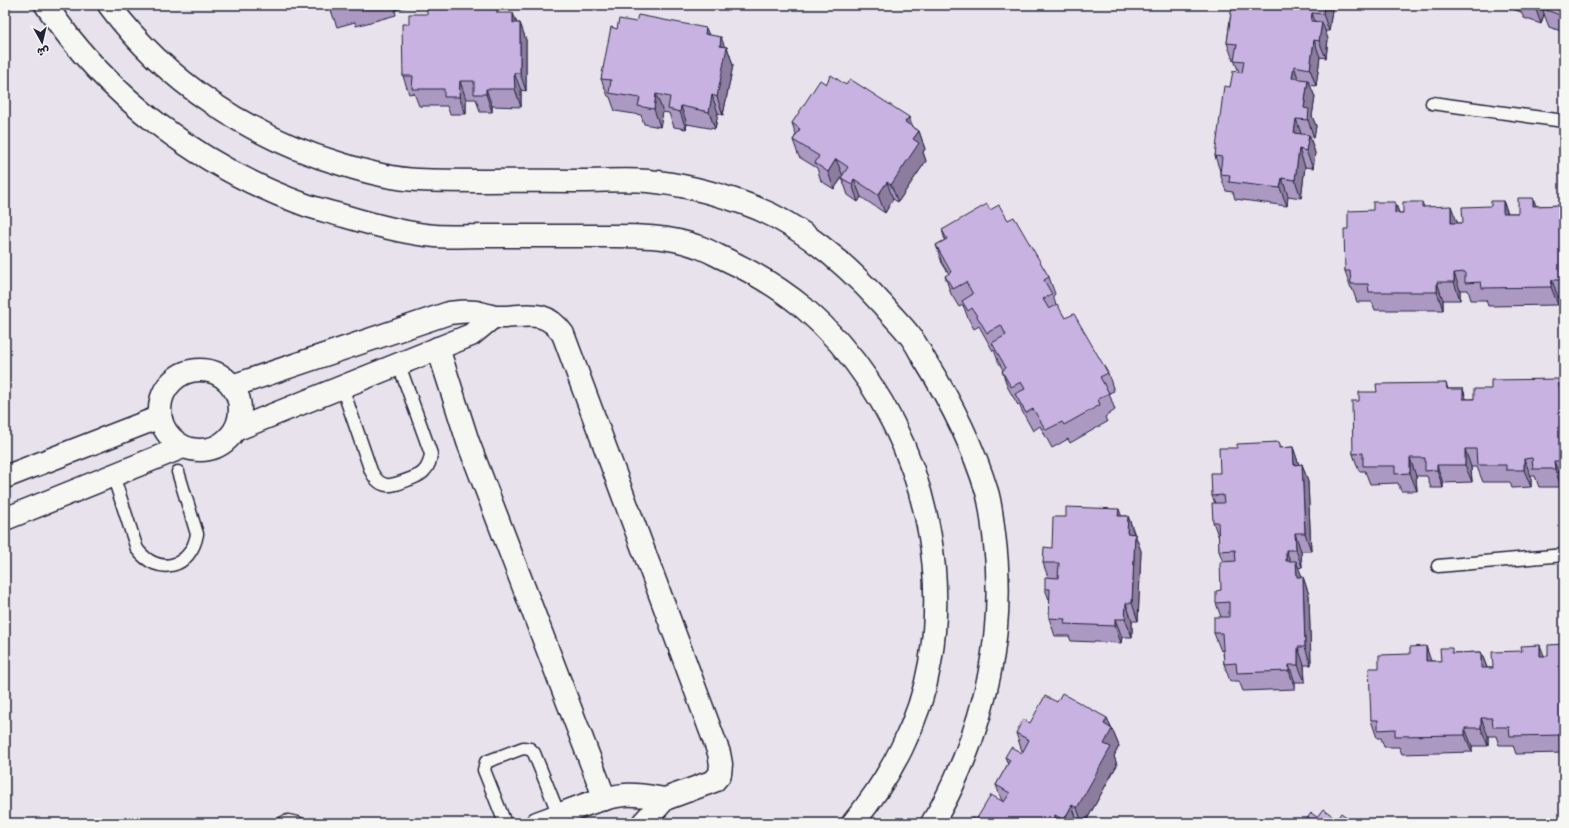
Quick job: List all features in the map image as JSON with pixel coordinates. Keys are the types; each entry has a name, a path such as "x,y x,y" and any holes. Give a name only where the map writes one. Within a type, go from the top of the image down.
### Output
{"street":[{"path":"46,5 80,50 112,84 146,114 182,142 221,166 282,196 304,205 369,224 432,236 652,236 697,246 770,283 803,307 832,336 859,366 893,422 914,475 928,523 934,559 936,595 930,665 910,729 891,768 868,805 853,823"},
{"path":"108,5 152,55 189,87 237,120 272,139 318,157 366,171 414,180 648,181 700,190 747,204 776,217 840,260 911,337 947,396 976,461 987,493 990,509 996,551 998,598 996,637 987,689 974,734 957,776 940,812 932,823"},
{"path":"232,386 449,313 465,311 479,312 493,317 524,315 541,316 550,320 557,326 563,334 719,753 721,764 720,774 714,781 665,799 643,823"},
{"path":"235,430 471,335 493,317"},
{"path":"438,348 468,442 605,798"},
{"path":"201,370 213,372 232,386 240,407 239,419 235,430 222,444 202,450 192,450 182,447 168,434 160,417 160,405 161,400 170,384 179,376 189,372 201,370"},
{"path":"5,478 160,417"},
{"path":"5,519 182,447"},
{"path":"537,823 605,798 625,795 645,795 665,799"}],"lane":[{"path":"1432,103 1564,121"},
{"path":"342,387 371,471 376,480 385,485 395,485 423,473 429,465 431,454 399,364"},
{"path":"113,475 137,549 143,558 152,563 163,566 173,565 183,561 195,544 197,534 178,472"},
{"path":"1438,566 1564,555"},
{"path":"505,823 484,770 484,765 486,762 523,748 530,749 534,753 559,815"},
{"path":"283,823 288,821 298,823"}],"building":[{"path":"329,5 347,5 330,10"},
{"path":"348,5 363,5 350,9"},
{"path":"1232,5 1324,5 1323,14 1312,13 1311,21 1322,22 1319,41 1314,40 1310,69 1294,66 1292,78 1308,80 1304,108 1309,109 1308,120 1296,119 1294,133 1309,135 1306,151 1299,149 1295,180 1282,178 1280,188 1229,182 1230,175 1220,174 1222,157 1215,156 1224,86 1230,87 1233,71 1242,73 1244,61 1234,60 1237,44 1227,43"},
{"path":"1544,5 1564,5 1563,16 1543,9"},
{"path":"427,7 497,7 497,13 513,13 513,23 520,23 520,73 514,73 515,89 486,89 486,94 474,94 474,81 460,81 459,97 444,97 444,89 412,89 413,76 403,76 402,24 409,24 409,14 427,14"},
{"path":"638,15 706,28 705,34 721,37 720,46 727,47 717,97 712,95 709,112 681,106 680,112 668,109 670,97 656,94 654,109 638,106 640,98 609,93 611,80 601,79 611,27 617,29 619,19 636,22"},
{"path":"831,75 846,85 850,79 909,117 905,122 919,131 913,139 919,143 891,185 887,182 878,195 854,179 852,184 841,178 848,167 836,159 828,172 815,163 819,156 793,140 800,129 792,123 820,80 826,84"},
{"path":"1518,198 1533,198 1533,206 1564,205 1564,280 1552,280 1551,287 1482,288 1481,282 1465,283 1465,272 1454,273 1454,282 1437,282 1437,292 1369,292 1368,284 1351,284 1350,271 1345,271 1344,229 1348,229 1348,211 1373,210 1373,202 1395,202 1395,213 1403,213 1403,202 1422,202 1422,207 1451,206 1451,223 1463,223 1462,207 1491,206 1491,201 1503,201 1503,213 1518,213"},
{"path":"987,204 990,210 999,205 1008,220 1014,217 1049,277 1044,280 1052,294 1043,299 1049,309 1057,304 1065,318 1074,314 1108,373 1100,377 1109,393 1098,399 1100,405 1064,425 1062,422 1046,430 1033,409 1026,413 1015,394 1025,389 1021,382 1011,387 1002,371 1006,368 992,343 1006,335 1001,325 987,333 972,308 968,311 962,301 973,294 966,282 953,289 945,276 951,272 936,245 947,239 942,230"},
{"path":"1559,379 1559,387 1564,387 1564,461 1554,461 1555,469 1533,469 1532,458 1524,459 1524,470 1506,470 1506,465 1477,465 1476,449 1465,449 1465,465 1437,465 1437,470 1425,471 1425,458 1410,458 1410,473 1395,474 1395,466 1363,466 1363,453 1353,454 1352,401 1359,401 1359,392 1377,392 1376,384 1446,383 1447,389 1463,389 1463,399 1474,399 1474,389 1491,389 1491,380"},
{"path":"1279,442 1279,448 1293,447 1294,465 1302,464 1305,533 1295,533 1296,550 1286,550 1286,561 1296,561 1297,577 1303,577 1305,647 1298,647 1298,665 1289,665 1289,671 1237,673 1236,663 1224,664 1222,633 1214,633 1214,617 1229,617 1229,602 1216,603 1216,591 1221,590 1220,562 1236,561 1235,550 1219,551 1218,522 1213,522 1212,503 1224,503 1223,495 1212,496 1211,473 1220,473 1219,448 1237,448 1237,444"},
{"path":"1066,507 1119,509 1118,516 1128,516 1127,533 1135,534 1132,603 1126,603 1125,619 1115,619 1115,626 1064,624 1065,619 1049,618 1050,589 1045,589 1045,577 1058,578 1059,563 1043,563 1044,547 1052,548 1053,517 1066,517"},
{"path":"1564,644 1564,735 1510,736 1509,727 1493,727 1492,718 1481,718 1481,728 1465,728 1465,735 1395,736 1395,729 1378,730 1378,720 1371,720 1369,668 1379,668 1379,655 1410,654 1410,647 1426,646 1426,661 1441,661 1440,648 1452,648 1452,653 1481,652 1481,668 1493,668 1492,652 1522,651 1521,646 1540,645 1540,656 1548,656 1548,645"},
{"path":"1062,693 1107,718 1104,724 1112,729 1104,744 1111,747 1077,808 1072,805 1064,820 1055,815 1051,823 969,823 972,818 976,820 991,795 1004,802 1010,793 996,785 1010,760 1005,757 1011,747 1022,753 1029,740 1016,733 1023,719 1030,723 1045,696 1057,702"},
{"path":"1323,809 1337,819 1341,813 1355,823 1304,823 1311,813 1317,817"}]}
